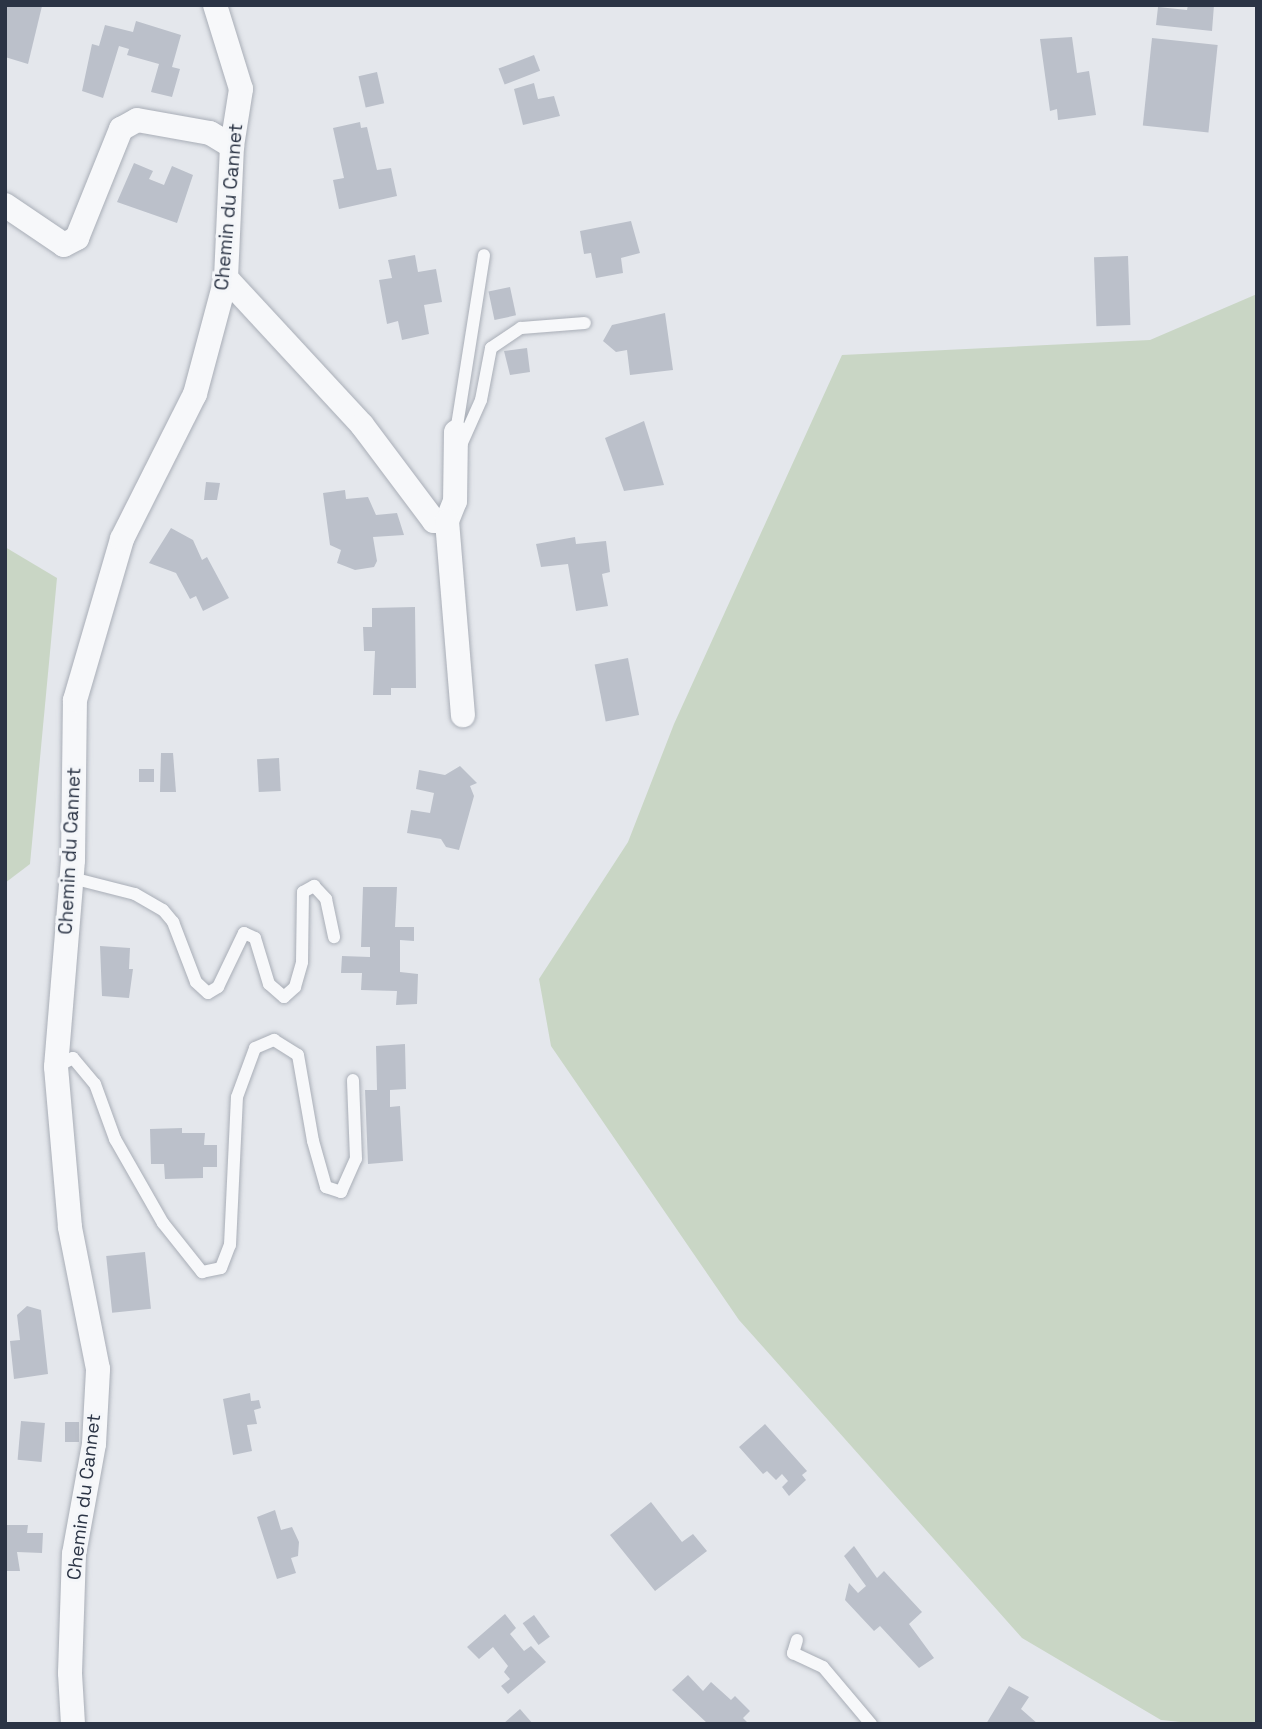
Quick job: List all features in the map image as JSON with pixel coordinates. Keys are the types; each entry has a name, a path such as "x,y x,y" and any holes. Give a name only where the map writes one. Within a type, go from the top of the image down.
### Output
{"street":[{"name":"Chemin du Cannet","path":"73,1724 74,1554 94,1444 98,1369 70,1227 56,1067 72,878 75,700 122,540 195,394 226,278 232,146 241,89 215,5"},
{"path":"5,205 64,245 77,238 121,129 137,120 210,133 232,146"},
{"path":"226,278 362,425 434,521 447,522"},
{"path":"456,442 455,501 447,522 463,715"}],"lane":[{"path":"456,442 484,255"},
{"path":"456,442 471,428 491,348 521,328 585,323"},
{"path":"72,878 135,894 163,910 173,922 196,982 208,993 218,988 244,933 255,938 269,984 284,997 295,987 302,962 303,892 314,886 326,899 334,937"},
{"path":"56,1067 73,1058 95,1084 115,1139 163,1223 202,1272 222,1268 230,1245 237,1097 255,1048 274,1040 298,1055 326,1186 341,1192 356,1159 353,1080"},
{"path":"797,1640 793,1653 822,1667 871,1724"}],"green space":[{"path":"1257,294 1257,1724 1200,1724 1161,1720 1022,1638 739,1320 551,1046 539,979 628,842 674,724 842,355 1150,340"},
{"path":"5,547 57,578 30,864 5,883"}],"building":[{"path":"7,5 42,6 28,64 5,57"},
{"path":"1188,5 1214,5 1212,31 1156,25 1158,7 1187,10"},
{"path":"136,21 181,35 172,67 180,69 172,97 151,92 159,64 127,55 129,49 119,46 103,98 82,91 92,44 99,46 105,25 133,32"},
{"path":"1072,37 1077,73 1089,71 1096,115 1058,120 1057,109 1050,111 1040,39"},
{"path":"1152,38 1218,45 1208,132 1143,126"},
{"path":"534,55 540,71 505,84 499,69"},
{"path":"377,72 384,103 366,107 358,76"},
{"path":"534,83 538,99 554,96 560,116 523,125 514,89"},
{"path":"360,122 361,128 367,127 377,170 391,168 397,196 339,209 333,180 344,178 333,128"},
{"path":"134,163 153,171 149,179 164,185 172,166 193,175 177,223 117,202"},
{"path":"631,221 640,253 621,258 623,273 596,278 591,253 584,254 580,231"},
{"path":"415,255 418,272 436,269 442,302 424,305 429,334 402,340 398,321 387,324 379,280 392,278 388,260"},
{"path":"1128,256 1130,325 1096,326 1094,257"},
{"path":"510,287 516,315 495,320 488,292"},
{"path":"665,313 673,370 630,375 627,350 616,352 603,341 612,325"},
{"path":"527,348 530,372 510,375 504,351"},
{"path":"644,421 664,485 624,491 605,438"},
{"path":"206,482 220,483 217,500 204,500"},
{"path":"345,490 346,499 368,497 376,515 397,513 404,535 373,537 377,561 374,567 355,570 337,563 341,550 330,545 323,493"},
{"path":"171,528 193,540 202,560 207,557 229,598 203,611 196,596 190,599 176,573 149,563"},
{"path":"575,537 576,544 606,541 610,572 602,574 608,606 576,611 568,564 541,567 536,544"},
{"path":"415,607 416,688 391,688 391,695 373,695 375,651 364,651 363,627 372,627 372,608"},
{"path":"628,658 639,715 606,721 595,664"},
{"path":"161,753 173,753 176,792 160,792"},
{"path":"279,758 281,791 259,792 257,759"},
{"path":"460,766 477,783 470,786 474,796 459,850 446,847 441,839 407,833 411,810 430,813 434,793 416,789 419,770 445,775"},
{"path":"139,769 154,769 154,782 139,782"},
{"path":"363,887 397,887 395,927 414,927 414,941 400,940 400,972 418,974 417,1004 396,1005 397,991 361,990 362,973 341,973 342,956 370,957 370,947 361,947"},
{"path":"100,946 130,948 129,969 133,969 129,998 102,996"},
{"path":"405,1044 406,1089 390,1090 390,1107 400,1106 403,1161 368,1164 365,1090 377,1090 376,1046"},
{"path":"182,1128 182,1133 205,1133 204,1145 217,1145 217,1167 203,1167 203,1178 165,1179 164,1164 151,1164 150,1129"},
{"path":"145,1252 151,1309 112,1313 106,1256"},
{"path":"27,1306 41,1310 48,1374 14,1379 10,1341 20,1340 17,1315"},
{"path":"250,1393 251,1401 259,1400 261,1408 254,1410 257,1424 247,1425 252,1451 233,1455 223,1399"},
{"path":"21,1421 45,1423 42,1462 18,1460"},
{"path":"65,1422 79,1422 79,1442 65,1442"},
{"path":"765,1424 807,1471 802,1475 806,1480 789,1496 782,1487 788,1481 782,1474 776,1480 767,1471 763,1474 739,1447"},
{"path":"651,1502 682,1542 693,1534 707,1551 655,1591 610,1535"},
{"path":"275,1510 281,1530 292,1527 299,1542 298,1556 291,1558 296,1573 277,1579 257,1517"},
{"path":"5,1525 28,1525 27,1533 43,1533 42,1553 17,1552 20,1571 5,1571"},
{"path":"854,1546 877,1578 884,1571 922,1612 909,1624 934,1658 919,1668 880,1626 874,1631 845,1600 849,1583 858,1593 866,1586 844,1556"},
{"path":"505,1614 516,1628 510,1634 524,1651 531,1646 546,1662 508,1694 501,1686 510,1679 504,1672 508,1666 493,1647 479,1659 467,1647"},
{"path":"534,1615 550,1637 539,1645 523,1623"},
{"path":"688,1675 703,1691 711,1682 731,1700 735,1696 750,1711 743,1718 749,1724 708,1724 672,1690"},
{"path":"1009,1686 1029,1697 1021,1709 1038,1724 986,1724"},
{"path":"520,1709 533,1724 503,1724"}]}
